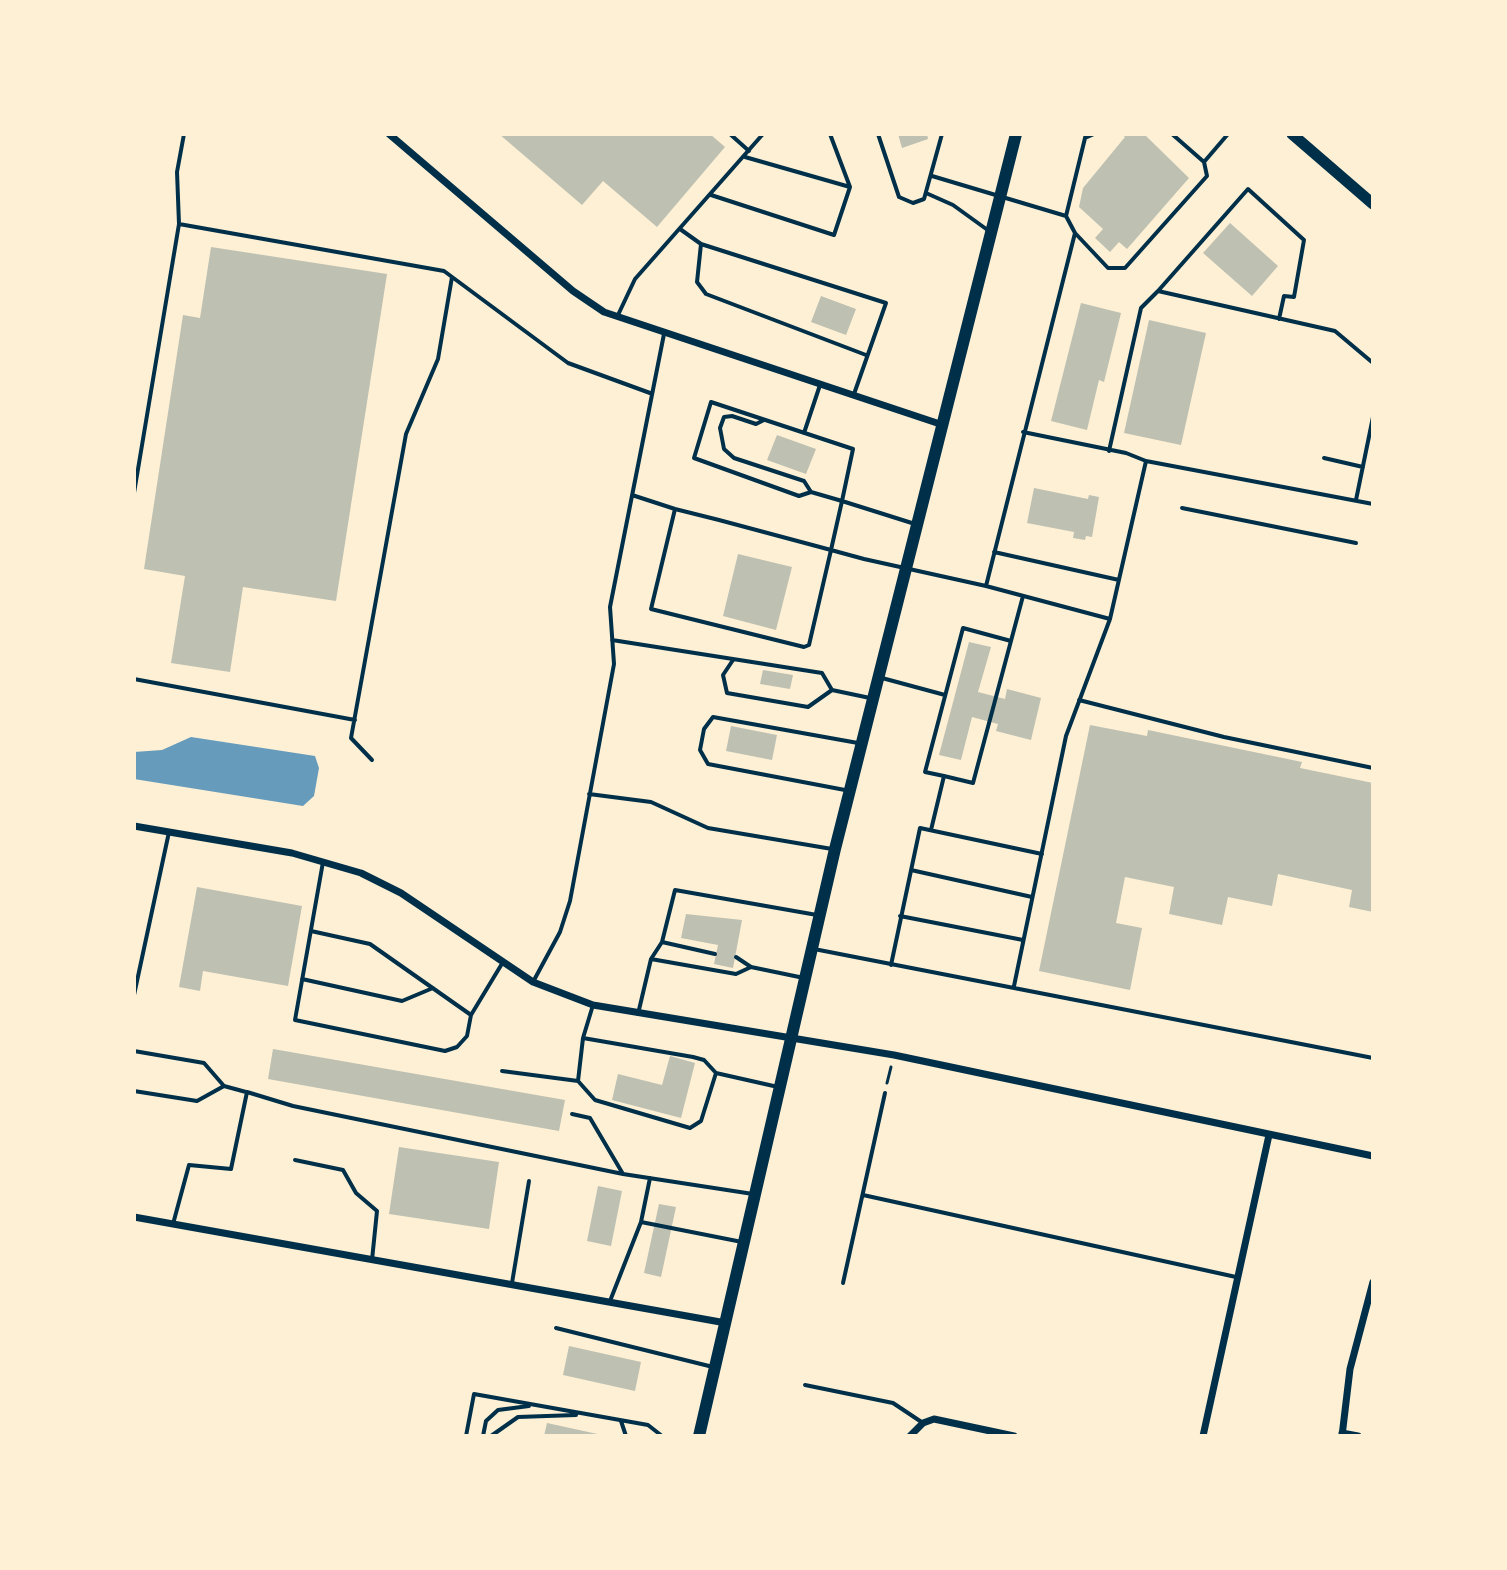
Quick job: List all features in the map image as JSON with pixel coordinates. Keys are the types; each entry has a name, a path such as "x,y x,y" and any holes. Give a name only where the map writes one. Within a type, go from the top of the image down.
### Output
{"main road":[{"path":"699,1436 860,744 1016,134"},
{"path":"1292,134 1373,204"}],"street":[{"path":"389,134 573,291 616,318 664,331 943,425"},
{"path":"134,826 324,860 361,873 401,893 533,982 593,1005 894,1055 1373,1156"},
{"path":"1203,1436 1269,1135"},
{"path":"134,1217 726,1323"},
{"path":"1358,1436 1342,1434 1350,1369 1373,1282"},
{"path":"910,1436 923,1423 934,1419 1008,1435"}],"lane":[{"path":"134,493 179,224 177,172 184,134"},
{"path":"730,134 749,151"},
{"path":"616,318 635,279 763,134"},
{"path":"711,195 834,235 850,187 830,134"},
{"path":"878,134 899,197 913,203 924,199 942,134"},
{"path":"1094,134 1085,136 1066,216 1075,233 1108,268 1125,268 1207,176 1204,162 1172,134"},
{"path":"1204,162 1228,134"},
{"path":"744,157 850,187"},
{"path":"932,176 1066,216"},
{"path":"1109,451 1141,308 1248,189 1304,240 1294,297 1284,296 1279,319"},
{"path":"926,193 963,211 990,233"},
{"path":"179,224 444,271 568,363 650,393"},
{"path":"680,229 701,244 886,303 853,396"},
{"path":"986,586 1075,233"},
{"path":"701,244 697,282 706,294 866,355"},
{"path":"372,760 351,738 406,434 438,359 452,277"},
{"path":"1158,291 1335,331 1373,363"},
{"path":"533,982 566,916 614,664 610,607 664,331"},
{"path":"804,433 820,385"},
{"path":"675,509 651,609 804,647 809,645 831,550 842,501 853,449 711,402 694,458 799,496 811,492 842,501 916,524"},
{"path":"764,420 756,424 732,416 724,417 720,428 724,449 734,458 804,481 811,492"},
{"path":"1356,500 1373,417"},
{"path":"1023,432 1126,453 1146,461 1373,504"},
{"path":"1324,458 1363,467"},
{"path":"1014,986 1066,736 1110,619 1146,461"},
{"path":"632,495 831,550 1110,619"},
{"path":"1182,508 1356,543"},
{"path":"994,552 1119,580"},
{"path":"1011,641 963,628 925,772 973,783 1011,641 1023,596"},
{"path":"612,640 822,673 832,690 872,699"},
{"path":"733,660 723,675 727,693 808,707 832,690"},
{"path":"878,677 945,695"},
{"path":"134,679 355,720"},
{"path":"1079,700 1224,737 1373,768"},
{"path":"849,790 708,764 700,750 704,729 713,717 860,744"},
{"path":"931,830 944,776"},
{"path":"589,794 651,802 708,828 835,849"},
{"path":"891,965 920,828 1042,854"},
{"path":"134,995 169,832"},
{"path":"324,860 295,1020 445,1051 457,1047 467,1036 471,1015 503,962"},
{"path":"911,870 1032,897"},
{"path":"638,1014 651,959 662,942 675,890 819,915"},
{"path":"900,916 1024,940"},
{"path":"311,931 370,944 471,1015"},
{"path":"662,942 715,954"},
{"path":"812,949 1373,1058"},
{"path":"736,957 751,967 805,978"},
{"path":"651,959 736,974 751,967"},
{"path":"302,979 402,1001 433,988"},
{"path":"578,1081 583,1038 593,1005"},
{"path":"583,1038 693,1057 704,1060 716,1073 780,1087"},
{"path":"134,1051 204,1063 224,1086 293,1106 623,1174 755,1194"},
{"path":"502,1071 578,1081 595,1100 690,1128 701,1121 716,1073"},
{"path":"134,1091 197,1101 224,1086"},
{"path":"173,1224 189,1165 231,1169 247,1092"},
{"path":"843,1283 885,1093"},
{"path":"572,1114 590,1118 623,1174"},
{"path":"295,1160 343,1170 356,1193 377,1211 372,1260"},
{"path":"609,1303 641,1222 650,1178"},
{"path":"511,1285 529,1181"},
{"path":"863,1195 1238,1277"},
{"path":"641,1222 744,1242"},
{"path":"556,1328 716,1367"},
{"path":"805,1385 893,1403 923,1423"},
{"path":"466,1436 474,1394 648,1425 662,1436"},
{"path":"483,1436 486,1421 498,1410 535,1405"},
{"path":"491,1436 518,1417 557,1418 582,1414"},
{"path":"621,1421 626,1436"}],"path":[{"path":"885,1093 894,1055"}],"water":[{"path":"191,737 315,756 319,768 314,796 303,806 134,779 134,752 162,750"}],"building":[{"path":"499,134 710,134 725,147 657,227 603,181 582,205"},
{"path":"898,134 927,134 928,139 902,148"},
{"path":"1121,134 1144,134 1189,178 1127,249 1119,242 1110,252 1095,238 1103,229 1079,207 1083,188 1125,137"},
{"path":"1230,223 1278,266 1252,296 1203,253"},
{"path":"211,247 387,274 336,601 243,587 230,672 171,663 185,576 144,569 183,315 200,318"},
{"path":"821,296 856,309 846,335 811,322"},
{"path":"1081,303 1121,313 1104,382 1099,380 1087,430 1051,421"},
{"path":"1149,320 1206,333 1181,445 1124,433"},
{"path":"777,435 816,449 806,474 767,460"},
{"path":"1034,488 1088,499 1089,495 1099,497 1092,537 1086,536 1085,540 1073,538 1074,532 1027,523"},
{"path":"738,554 792,567 776,630 723,616"},
{"path":"969,642 991,647 978,692 1005,699 1007,689 1041,698 1031,740 996,731 998,724 972,717 961,760 939,755"},
{"path":"763,670 793,675 790,689 760,684"},
{"path":"1090,725 1147,736 1148,730 1302,762 1300,768 1373,783 1373,912 1349,907 1352,890 1278,874 1272,906 1228,897 1222,925 1169,914 1174,887 1125,877 1116,923 1142,928 1130,990 1039,971"},
{"path":"731,726 777,735 772,760 726,751"},
{"path":"197,887 302,906 288,986 203,971 200,991 179,987"},
{"path":"686,914 742,920 733,968 714,964 718,945 681,938"},
{"path":"273,1049 565,1100 559,1131 268,1079"},
{"path":"670,1056 695,1063 681,1118 612,1100 618,1074 662,1085"},
{"path":"399,1147 499,1162 489,1229 389,1214"},
{"path":"598,1186 622,1191 611,1246 587,1241"},
{"path":"659,1204 676,1207 661,1277 644,1273"},
{"path":"569,1346 641,1362 635,1391 563,1375"},
{"path":"547,1423 602,1435 602,1436 544,1436"}]}
